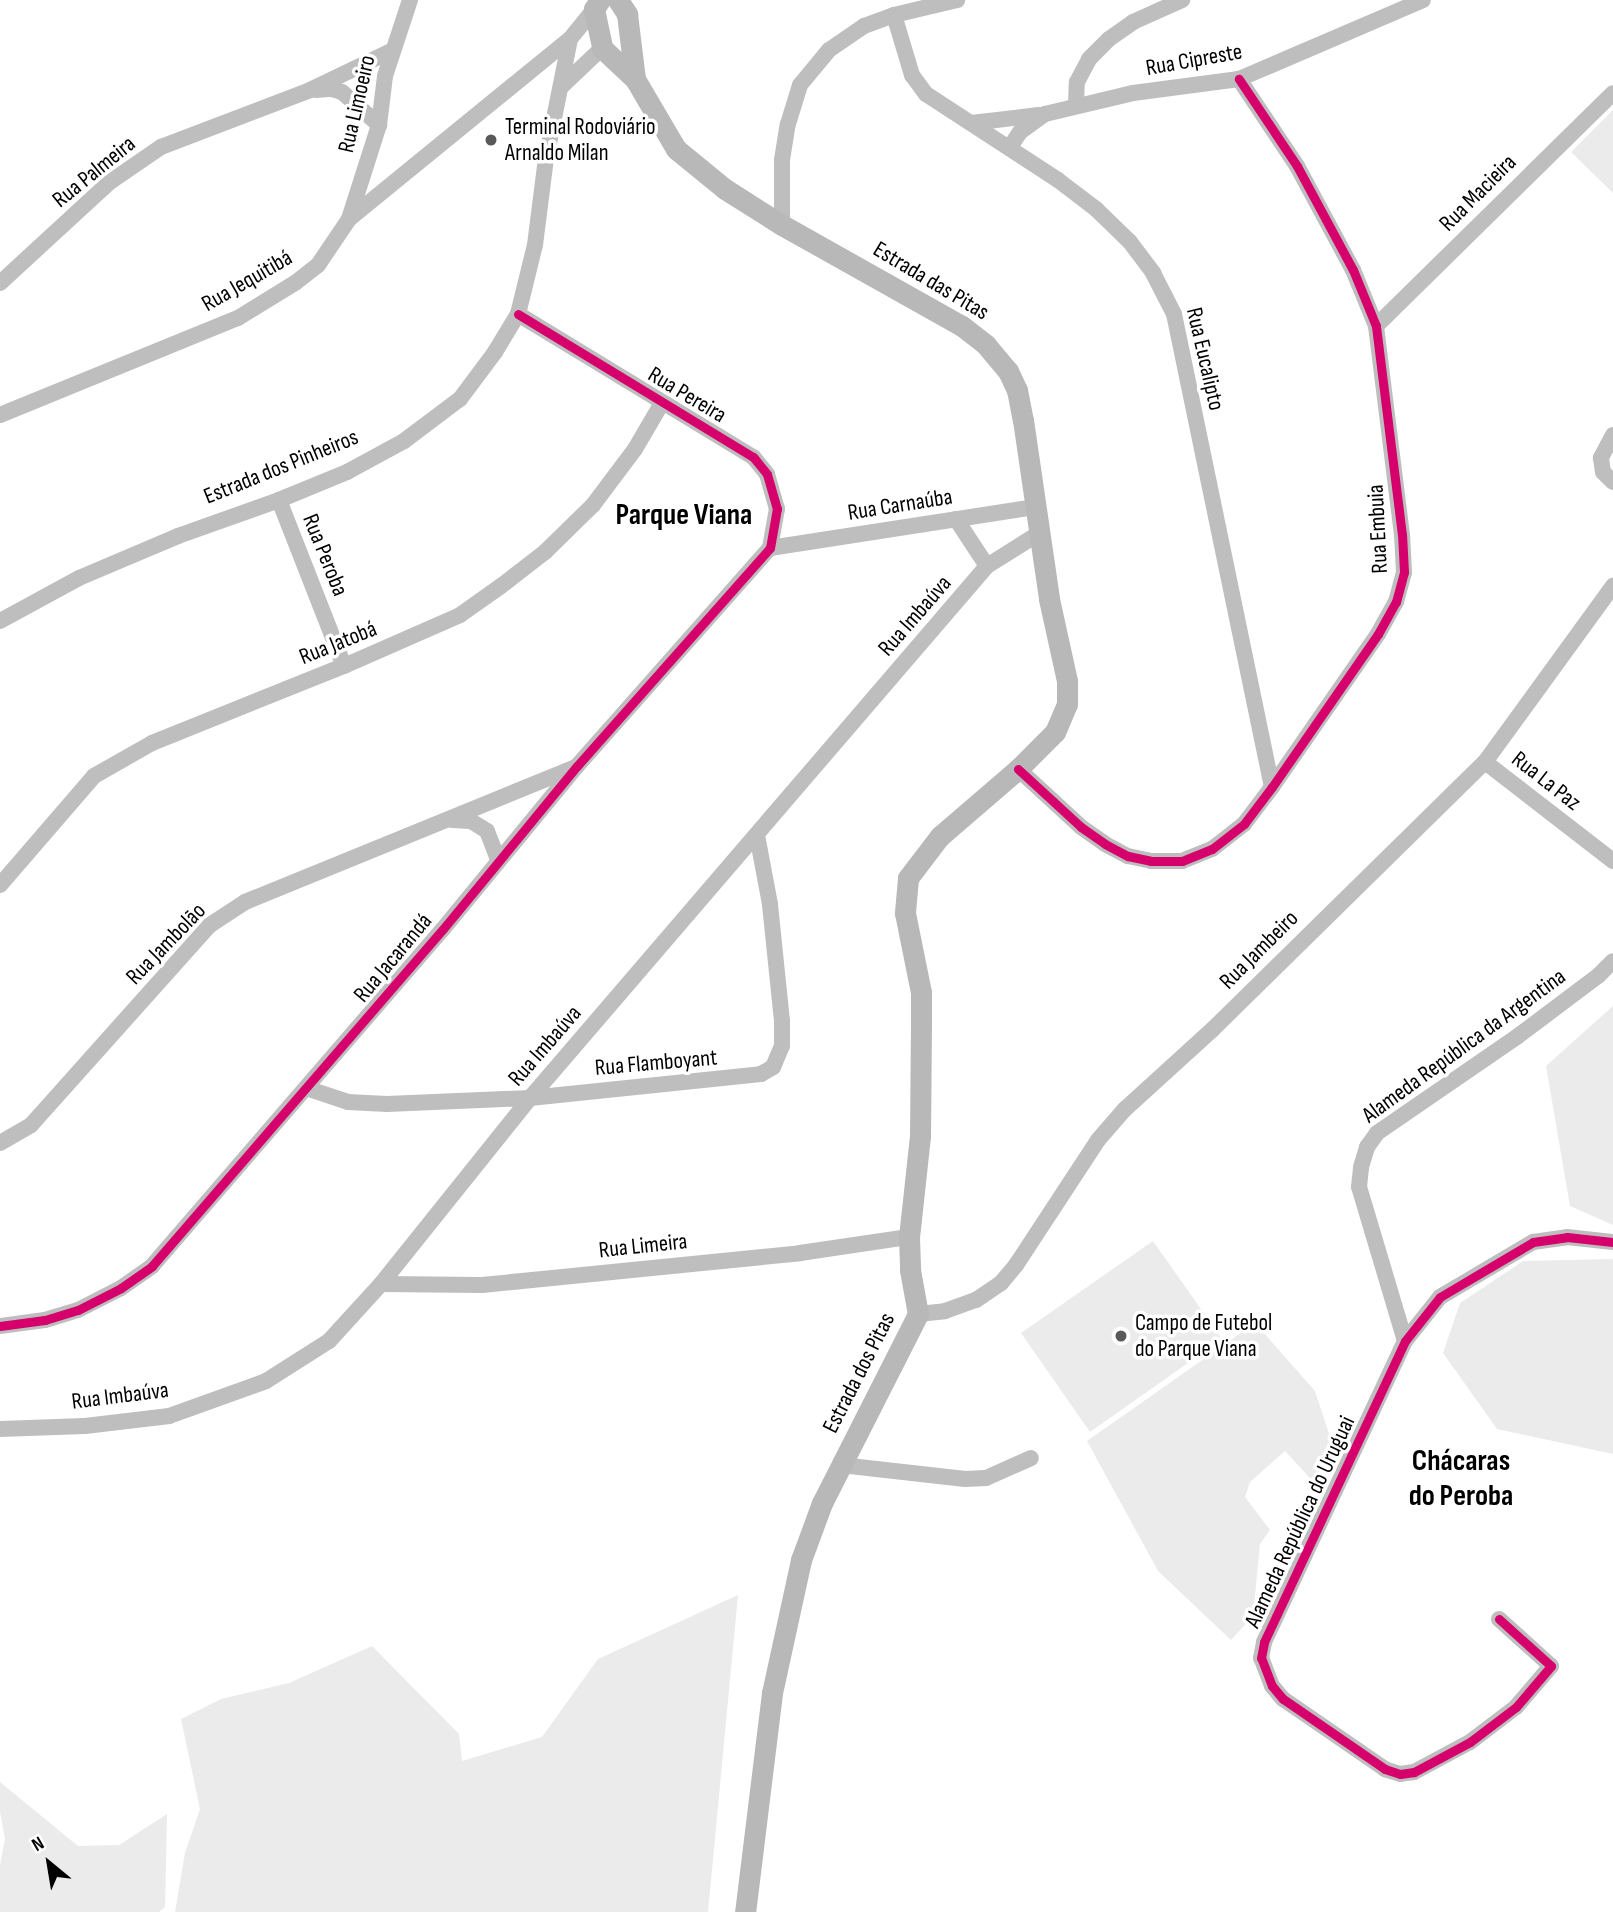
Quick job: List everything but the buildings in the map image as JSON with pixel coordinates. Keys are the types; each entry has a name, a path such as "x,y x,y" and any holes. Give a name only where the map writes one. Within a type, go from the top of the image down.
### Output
{"main road":[{"path":"597,4 602,48"},
{"path":"602,48 624,5"},
{"name":"Estrada das Pitas","path":"624,5 635,79"},
{"name":"Estrada das Pitas","path":"602,48 635,79 676,149 725,189 782,225 962,326 986,345 1008,371 1017,390 1038,534 1067,681 1068,704 1055,732 1018,769"},
{"name":"Estrada dos Pitas","path":"746,1912 772,1693 801,1560 822,1503 918,1314 910,1270 909,1237 920,1136 921,992 905,913 906,887 922,857 940,836 1018,769"}],"street":[{"name":"Rua Limoeiro","path":"349,219 379,125 385,76 410,0"},
{"path":"782,225 782,160 788,124 800,85 829,50 864,26 894,15 957,0"},
{"path":"1076,106 1077,82 1089,60 1109,39 1133,22 1182,0"},
{"name":"Rua Cipreste","path":"971,123 1045,114 1133,93 1239,79 1423,0"},
{"name":"Estrada dos Pinheiros","path":"0,621 91,572 178,536 279,500 370,460 404,442 445,412 478,378 518,314 534,245 546,158 570,39 597,4"},
{"name":"Rua Eucalipto","path":"894,15 912,75 926,94 1010,147 1096,209 1130,242 1153,273 1174,314 1272,787"},
{"name":"Rua Jequitibá","path":"0,415 238,318 295,283 318,264 349,219 570,39"},
{"path":"561,87 602,48"},
{"name":"Rua Palmeira","path":"0,283 110,183 161,147 310,90 393,50"},
{"name":"Rua Embuia","path":"1018,769 1081,827 1128,856 1151,861 1182,861 1212,849 1244,824 1272,787 1378,635 1395,602 1404,572 1376,326 1353,270 1297,166 1239,79"},
{"name":"Rua Palmeira","path":"310,90 332,89 342,92 379,125"},
{"name":"Rua Macieira","path":"1376,326 1613,93"},
{"name":"Rua Cipreste","path":"1010,147 1020,132 1045,114"},
{"name":"Rua Pereira","path":"518,314 753,457 767,474 777,509 770,548"},
{"name":"Rua Jatobá","path":"0,885 94,776 152,743 344,666 460,615 545,552 593,505 635,449 662,403"},
{"path":"1613,435 1601,458 1604,472 1613,482"},
{"name":"Rua Peroba","path":"279,500 344,666"},
{"name":"Rua Carnaúba","path":"770,548 1036,507"},
{"path":"956,519 987,566"},
{"name":"Rua Imbaúva","path":"0,1429 85,1426 169,1416 266,1381 329,1341 381,1284 530,1098 987,566 1038,534"},
{"name":"Rua Jacarandá","path":"0,1326 45,1320 78,1310 121,1288 152,1266 577,766 770,548"},
{"name":"Rua Jambeiro","path":"918,1314 945,1311 976,1300 1001,1283 1016,1265 1098,1140 1124,1110 1213,1028 1485,762 1613,586"},
{"name":"Rua La Paz","path":"1485,762 1613,861"},
{"name":"Rua Jambolão","path":"0,1143 31,1125 210,925 245,902 577,766"},
{"path":"446,820 471,821 487,831 498,860"},
{"name":"Rua Flamboyant","path":"306,1088 348,1102 387,1104 530,1098 729,1080 761,1074 773,1067 782,1046 782,1021 770,904 757,835"},
{"name":"Alameda República da Argentina","path":"1405,1341 1359,1187 1367,1147 1377,1133 1508,1043 1598,976 1613,961"},
{"name":"Rua Limeira","path":"381,1284 482,1285 800,1253 909,1237"},
{"path":"1405,1341 1440,1297 1532,1242 1567,1237 1613,1242"},
{"name":"Alameda República do Uruguai","path":"1405,1341 1264,1642 1261,1658 1265,1673 1283,1699 1385,1769 1400,1774 1414,1772 1470,1742 1507,1714 1551,1666 1499,1619"},
{"path":"841,1465 975,1479 986,1478 1031,1458"}],"shaded area":[{"path":"1613,110 1613,193 1571,152"},
{"path":"1613,1006 1613,1225 1570,1206 1546,1066"},
{"name":"Campo de Futebol do Parque Viana","path":"1153,1241 1222,1339 1090,1432 1021,1333"},
{"path":"1613,1259 1613,1454 1497,1429 1443,1353 1460,1303 1523,1261"},
{"path":"1255,1323 1315,1391 1335,1452 1320,1489 1285,1451 1250,1482 1245,1497 1270,1530 1260,1544 1253,1616 1231,1640 1158,1571 1087,1441"},
{"path":"738,1595 708,1912 175,1912 185,1853 200,1809 181,1719 221,1699 289,1683 372,1646 459,1734 462,1761 542,1737 598,1659"},
{"path":"0,1782 78,1846 119,1845 167,1814 165,1907 159,1912 0,1912 0,1865 5,1839 0,1812"}],"cycle path":[{"path":"1018,769 1081,827 1128,856 1151,861 1182,861 1212,849 1244,824 1272,787 1378,634 1396,602 1404,572 1402,535 1376,326 1353,270 1297,166 1239,79"},
{"path":"0,1326 45,1320 78,1310 121,1288 152,1266 443,929 577,766 770,548 777,509 767,474 753,457 518,314"},
{"path":"1499,1619 1551,1666 1516,1707 1470,1742 1414,1772 1400,1774 1385,1769 1283,1699 1272,1686 1261,1658 1264,1642 1405,1341 1440,1297 1533,1242 1567,1237 1613,1242"}],"place":[{"name":"Terminal Rodoviário Arnaldo Milan","path":"491,140"},
{"name":"Campo de Futebol do Parque Viana","path":"1121,1336"}],"district":[{"name":"Parque Viana","path":"684,515"},
{"name":"Chácaras do Peroba","path":"1461,1478"}]}
